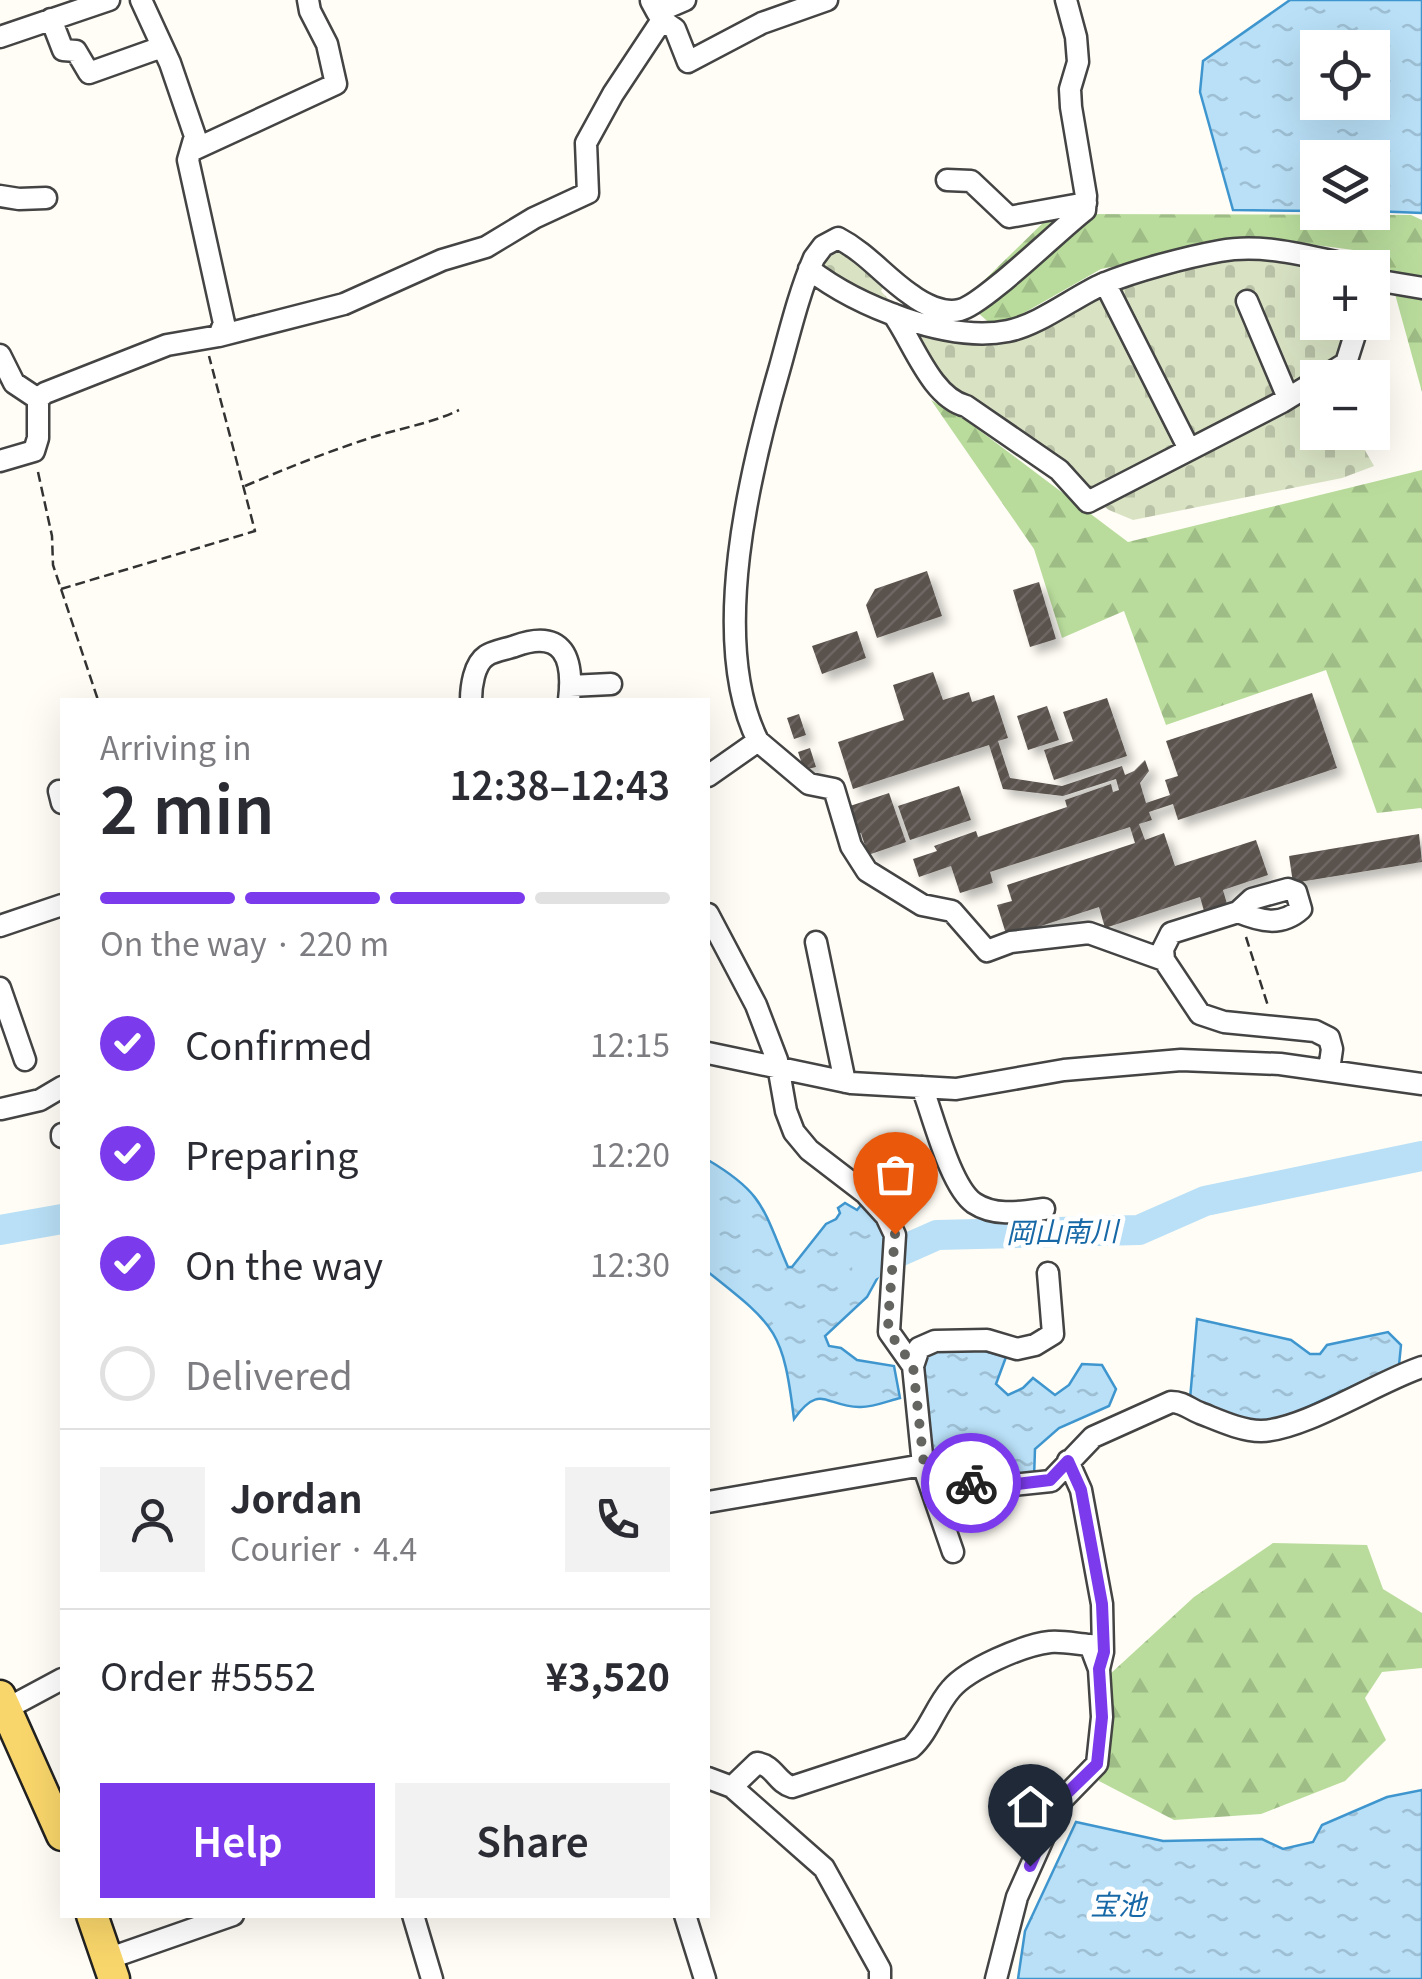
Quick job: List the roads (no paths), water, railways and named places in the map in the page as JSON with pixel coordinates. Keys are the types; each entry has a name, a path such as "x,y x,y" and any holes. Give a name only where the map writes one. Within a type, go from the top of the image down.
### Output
{"main road":[{"path":"3,1703 60,1830"},
{"path":"93,1918 110,1969"}],"street":[{"path":"0,37 51,19 69,6 109,0"},
{"path":"141,0 194,136 188,160 224,323 212,337"},
{"path":"191,151 336,84 327,44 308,0"},
{"path":"0,462 34,451 38,399 45,393 167,345 344,304 442,260 486,247 588,192 586,143 593,127 656,11 686,0"},
{"path":"656,11 675,29 688,62 762,23 827,0"},
{"path":"1066,0 1076,37 1078,62 1070,89 1086,210 991,291 962,310 926,304 894,282 874,260 838,238 823,246 809,270 749,479 740,538 738,670 748,722 758,741 809,784 834,789 851,846 867,870 922,905 952,910 987,951 1010,942 1089,933 1164,960"},
{"path":"51,19 63,50 76,52 88,72 162,46"},
{"path":"947,180 970,181 1010,217 1086,203"},
{"path":"0,196 46,198"},
{"path":"809,270 892,312 924,324 972,334 1011,330 1106,283 1221,250 1258,248 1300,256"},
{"path":"1106,283 1189,449"},
{"path":"1390,283 1422,288"},
{"path":"1247,301 1288,398"},
{"path":"892,312 938,390 952,403 966,406 1059,470 1088,502 1300,391"},
{"path":"0,354 14,384 38,399"},
{"path":"471,698 477,667 484,656 526,642 544,641 559,646 568,659 570,693 611,684"},
{"path":"710,775 758,741"},
{"path":"0,926 60,911"},
{"path":"1238,912 1172,934 1163,949 1164,960 1200,1014 1224,1022 1315,1031 1329,1038 1329,1070"},
{"path":"710,918 756,1005 778,1068 794,1132 809,1150 865,1193 886,1216 895,1234 889,1332 913,1366"},
{"path":"816,942 846,1082"},
{"path":"0,988 25,1060"},
{"path":"1279,1026 1280,1064"},
{"path":"710,1053 846,1082 956,1089 1064,1070 1182,1060 1280,1064 1422,1084"},
{"path":"922,1087 956,1179 972,1202 1012,1214 1044,1208"},
{"path":"2,1109 40,1100 60,1088"},
{"path":"953,1552 924,1465 913,1366 920,1348 934,1341 986,1340 1017,1350 1036,1345 1053,1334 1048,1273"},
{"path":"710,1502 924,1465 984,1488 1050,1480 1093,1437 1171,1402 1181,1402 1195,1412 1246,1429 1263,1431 1320,1413 1422,1367"},
{"path":"1068,1461 1081,1490 1102,1604 1104,1652 1099,1669"},
{"path":"732,1787 758,1763 772,1769 784,1785 792,1787 910,1748 960,1680 1018,1651 1051,1642 1090,1645 1099,1669 1102,1717 1097,1764 1058,1802 1016,1898 996,1979"},
{"path":"3,1703 60,1680"},
{"path":"710,1779 732,1787 824,1868 880,1969 880,1979"},
{"path":"110,1969 225,1918"},
{"path":"414,1918 432,1979"},
{"path":"686,1918 705,1979"}],"water":[{"path":"1290,0 1422,0 1422,213 1390,212 1390,140 1300,140 1300,211 1233,210 1200,92 1203,61"},
{"path":"710,1161 741,1182 760,1204 788,1267 826,1224 836,1219 838,1208 845,1203 857,1210 862,1204 886,1224 884,1266 867,1297 825,1336 829,1346 841,1348 857,1360 894,1366 900,1398 864,1407 817,1399 794,1419 780,1348 749,1305 710,1274"},
{"path":"1197,1319 1291,1340 1310,1354 1320,1354 1327,1345 1388,1332 1401,1345 1399,1365 1268,1425 1246,1423 1190,1399"},
{"path":"974,1348 1006,1357 996,1384 1008,1395 1033,1378 1055,1395 1069,1385 1082,1364 1102,1365 1116,1389 1109,1406 1059,1428 1035,1449 1034,1478 979,1482 932,1459 924,1366 930,1349"},
{"name":"宝池","path":"1422,1790 1422,1979 1018,1979 1025,1931 1076,1822 1163,1841 1262,1839 1283,1849 1313,1842 1322,1825 1387,1797"}],"waterway":[{"name":"岡山南川","path":"867,1266 937,1235 1139,1230 1205,1201 1422,1156"},
{"name":"岡山南川","path":"0,1230 60,1219"}]}
